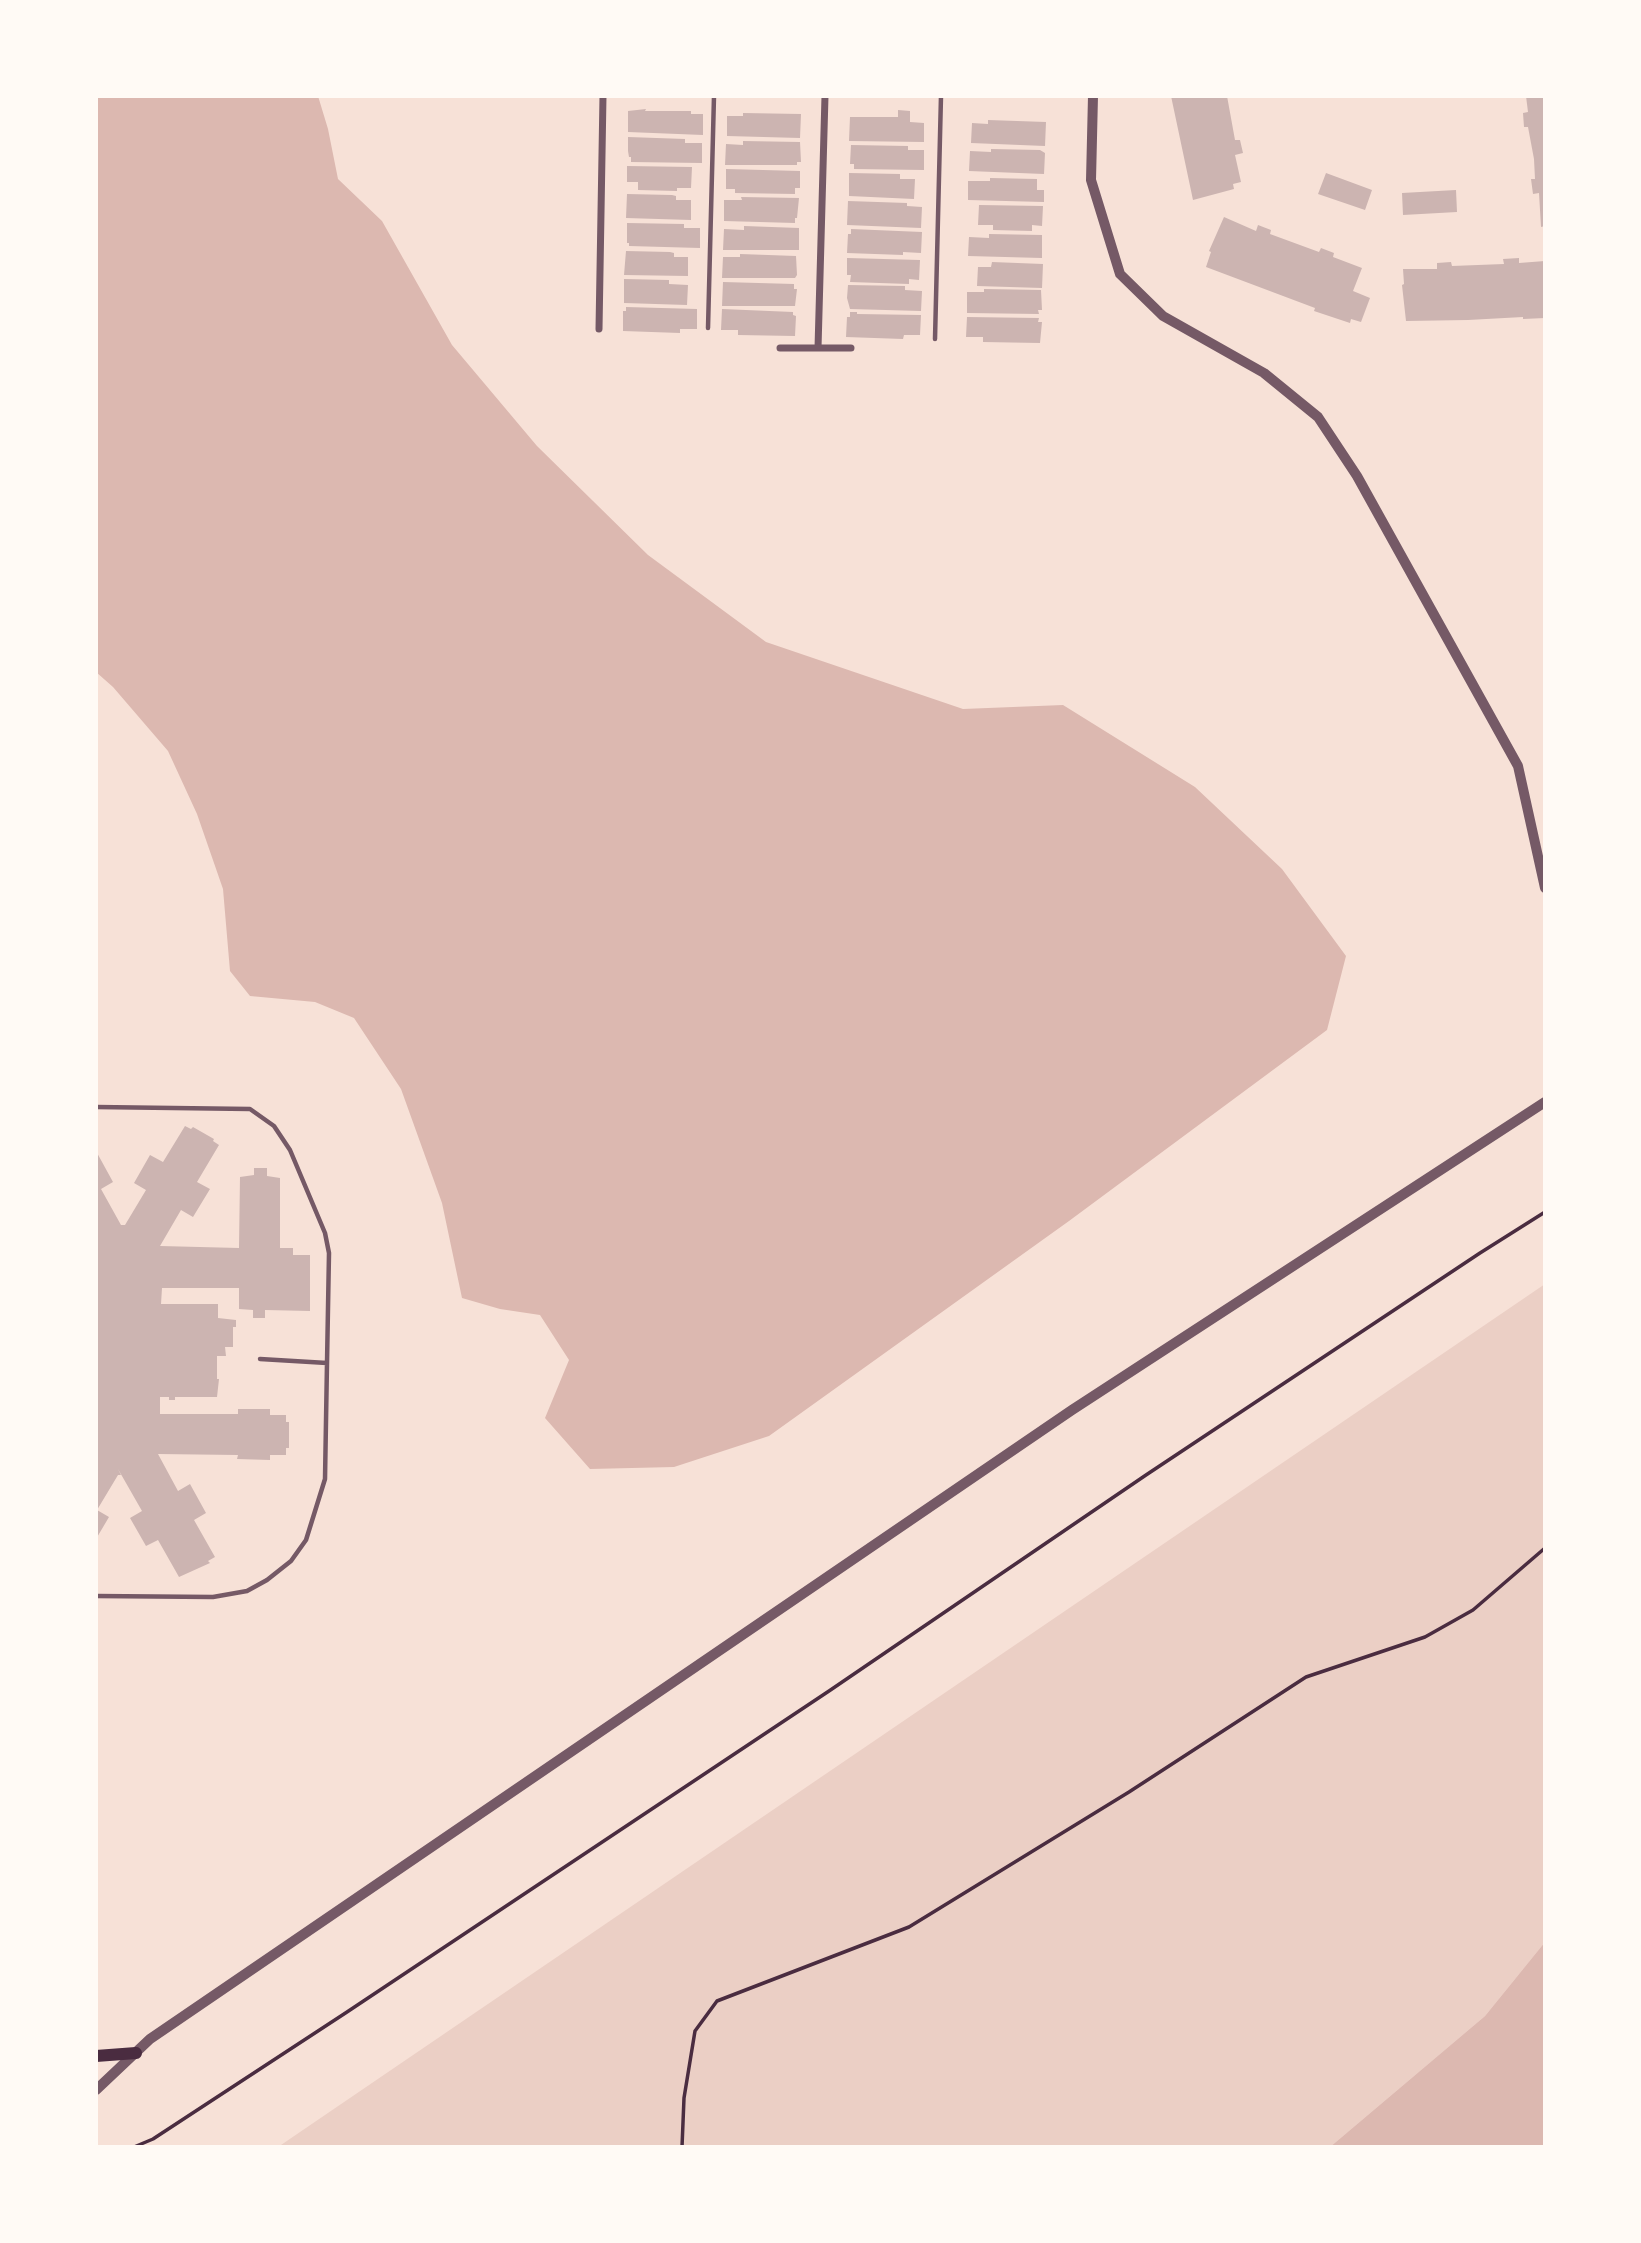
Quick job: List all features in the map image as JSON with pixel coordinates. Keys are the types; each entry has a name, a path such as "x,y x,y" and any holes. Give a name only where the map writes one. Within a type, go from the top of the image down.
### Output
{"main road":[{"path":"96,2056 136,2053"}],"street":[{"path":"599,329 603,96"},
{"path":"818,348 825,96"},
{"path":"1093,96 1091,180 1120,274 1163,316 1264,373 1318,417 1357,476 1518,766 1545,888"},
{"path":"780,348 851,348"},
{"path":"96,2090 150,2039 1072,1410 1545,1102"}],"lane":[{"path":"708,328 714,96"},
{"path":"935,339 941,96"},
{"path":"96,1107 250,1109 274,1126 290,1150 325,1233 329,1252 325,1479 306,1540 291,1561 267,1580 247,1591 213,1597 96,1596"},
{"path":"260,1359 327,1363"}],"path":[{"path":"134,2147 153,2139 347,2012 829,1691 1146,1475 1545,1212"},
{"path":"681,2147 684,2098 695,2031 717,2001 909,1927 1129,1792 1306,1677 1425,1637 1473,1610 1545,1548"}],"shaded area":[{"path":"96,96 318,96 338,179 382,221 452,345 537,446 648,555 766,642 963,709 1063,705 1195,787 1282,869 1346,956 1327,1030 1069,1221 769,1436 674,1467 590,1469 545,1418 569,1360 540,1315 500,1309 462,1298 442,1203 401,1089 354,1018 315,1002 250,996 230,971 223,889 197,814 168,751 113,687 96,672"},
{"path":"1545,1284 1545,1942 1485,2016 1330,2147 278,2147"},
{"path":"1545,1942 1545,2147 1330,2147 1485,2016"}],"building":[{"path":"1171,96 1227,96 1235,140 1240,140 1243,153 1235,155 1241,182 1233,184 1234,189 1193,200"},
{"path":"1526,96 1545,96 1545,226 1541,227 1539,193 1533,194 1531,179 1535,179 1534,159 1528,127 1524,127 1523,113 1528,112"},
{"path":"646,109 645,111 691,111 691,114 703,114 703,135 628,132 628,111"},
{"path":"898,110 910,111 910,122 924,123 924,142 849,141 850,117 898,117"},
{"path":"743,113 801,114 800,138 727,136 727,116 743,116"},
{"path":"988,120 1046,122 1045,146 971,143 972,123 988,124"},
{"path":"628,137 685,139 685,143 702,143 702,163 631,162"},
{"path":"743,141 800,142 801,162 797,162 797,165 725,165 726,144 743,145"},
{"path":"851,145 908,146 908,150 924,150 924,170 854,169 854,164 850,164"},
{"path":"991,149 1040,150 1045,153 1044,174 969,171 970,151 991,152"},
{"path":"627,166 692,167 691,188 677,188 677,191 638,190 638,182 627,182"},
{"path":"726,169 800,171 800,188 795,188 795,194 735,193 735,189 726,189"},
{"path":"849,173 900,174 900,179 915,179 914,199 849,196"},
{"path":"1326,173 1372,190 1365,210 1318,194"},
{"path":"990,178 1037,179 1037,190 1044,190 1044,202 968,200 968,181 990,181"},
{"path":"1456,190 1457,212 1403,215 1402,193"},
{"path":"627,194 672,195 676,196 676,200 691,200 691,220 626,218"},
{"path":"741,197 799,198 795,223 724,221 724,200 742,200"},
{"path":"848,201 907,203 907,206 922,207 921,228 847,225"},
{"path":"979,205 1043,206 1042,226 1032,225 1032,231 993,230 993,225 978,225"},
{"path":"1224,217 1256,231 1258,225 1271,230 1270,234 1319,252 1321,248 1334,253 1333,257 1362,268 1353,291 1370,298 1361,322 1351,319 1350,323 1314,311 1315,308 1206,267 1211,252 1209,251"},
{"path":"627,223 684,224 684,228 700,228 700,248 629,246"},
{"path":"744,226 799,228 799,250 723,250 724,229 744,230"},
{"path":"851,229 922,232 921,253 847,253 848,234 851,234"},
{"path":"989,234 1042,235 1042,258 968,256 969,237 989,238"},
{"path":"626,251 670,252 674,253 674,257 688,257 688,276 624,275"},
{"path":"740,254 796,256 797,275 795,278 722,278 723,257 740,257"},
{"path":"847,258 920,260 919,280 909,279 909,284 850,282 851,275 847,275"},
{"path":"1519,258 1519,263 1545,261 1545,318 1406,321 1403,269 1437,269 1437,263 1451,262 1452,266 1504,264 1503,259"},
{"path":"992,262 1043,264 1042,288 977,286 978,267 991,267"},
{"path":"624,279 669,280 669,284 688,285 687,305 624,303"},
{"path":"723,282 794,284 794,289 797,289 795,306 722,306"},
{"path":"848,285 905,286 905,290 922,291 921,311 850,309"},
{"path":"984,289 1041,290 1042,310 1038,310 1039,314 967,313 967,292 984,292"},
{"path":"626,307 697,309 697,329 680,329 680,333 623,331 623,311 626,311"},
{"path":"722,309 793,312 796,316 795,336 738,335 738,330 721,330"},
{"path":"850,312 921,315 920,335 904,335 903,339 846,337 847,317 850,317"},
{"path":"967,317 1039,318 1038,322 1042,322 1040,343 983,342 983,337 966,337"},
{"path":"185,1126 191,1129 193,1127 219,1145 197,1182 210,1189 193,1217 181,1210 160,1246 239,1248 240,1177 254,1175 254,1168 267,1168 267,1176 280,1178 280,1248 293,1248 293,1255 310,1255 310,1311 265,1310 265,1318 253,1318 253,1310 239,1309 239,1288 162,1288 161,1304 218,1304 218,1318 236,1320 236,1327 233,1327 233,1347 225,1347 226,1356 217,1356 217,1397 175,1397 175,1400 169,1400 169,1397 160,1397 160,1414 238,1414 238,1409 270,1409 270,1415 286,1415 286,1422 289,1422 289,1448 286,1448 286,1455 270,1455 270,1460 237,1459 238,1455 158,1454 178,1491 190,1484 206,1513 194,1520 215,1557 208,1561 210,1563 179,1577 158,1540 146,1546 130,1518 142,1511 118,1469 121,1475 118,1475 97,1510 109,1517 96,1539 96,1151 113,1182 101,1189 121,1225 125,1225 146,1190 134,1183 150,1155 163,1162"}]}
